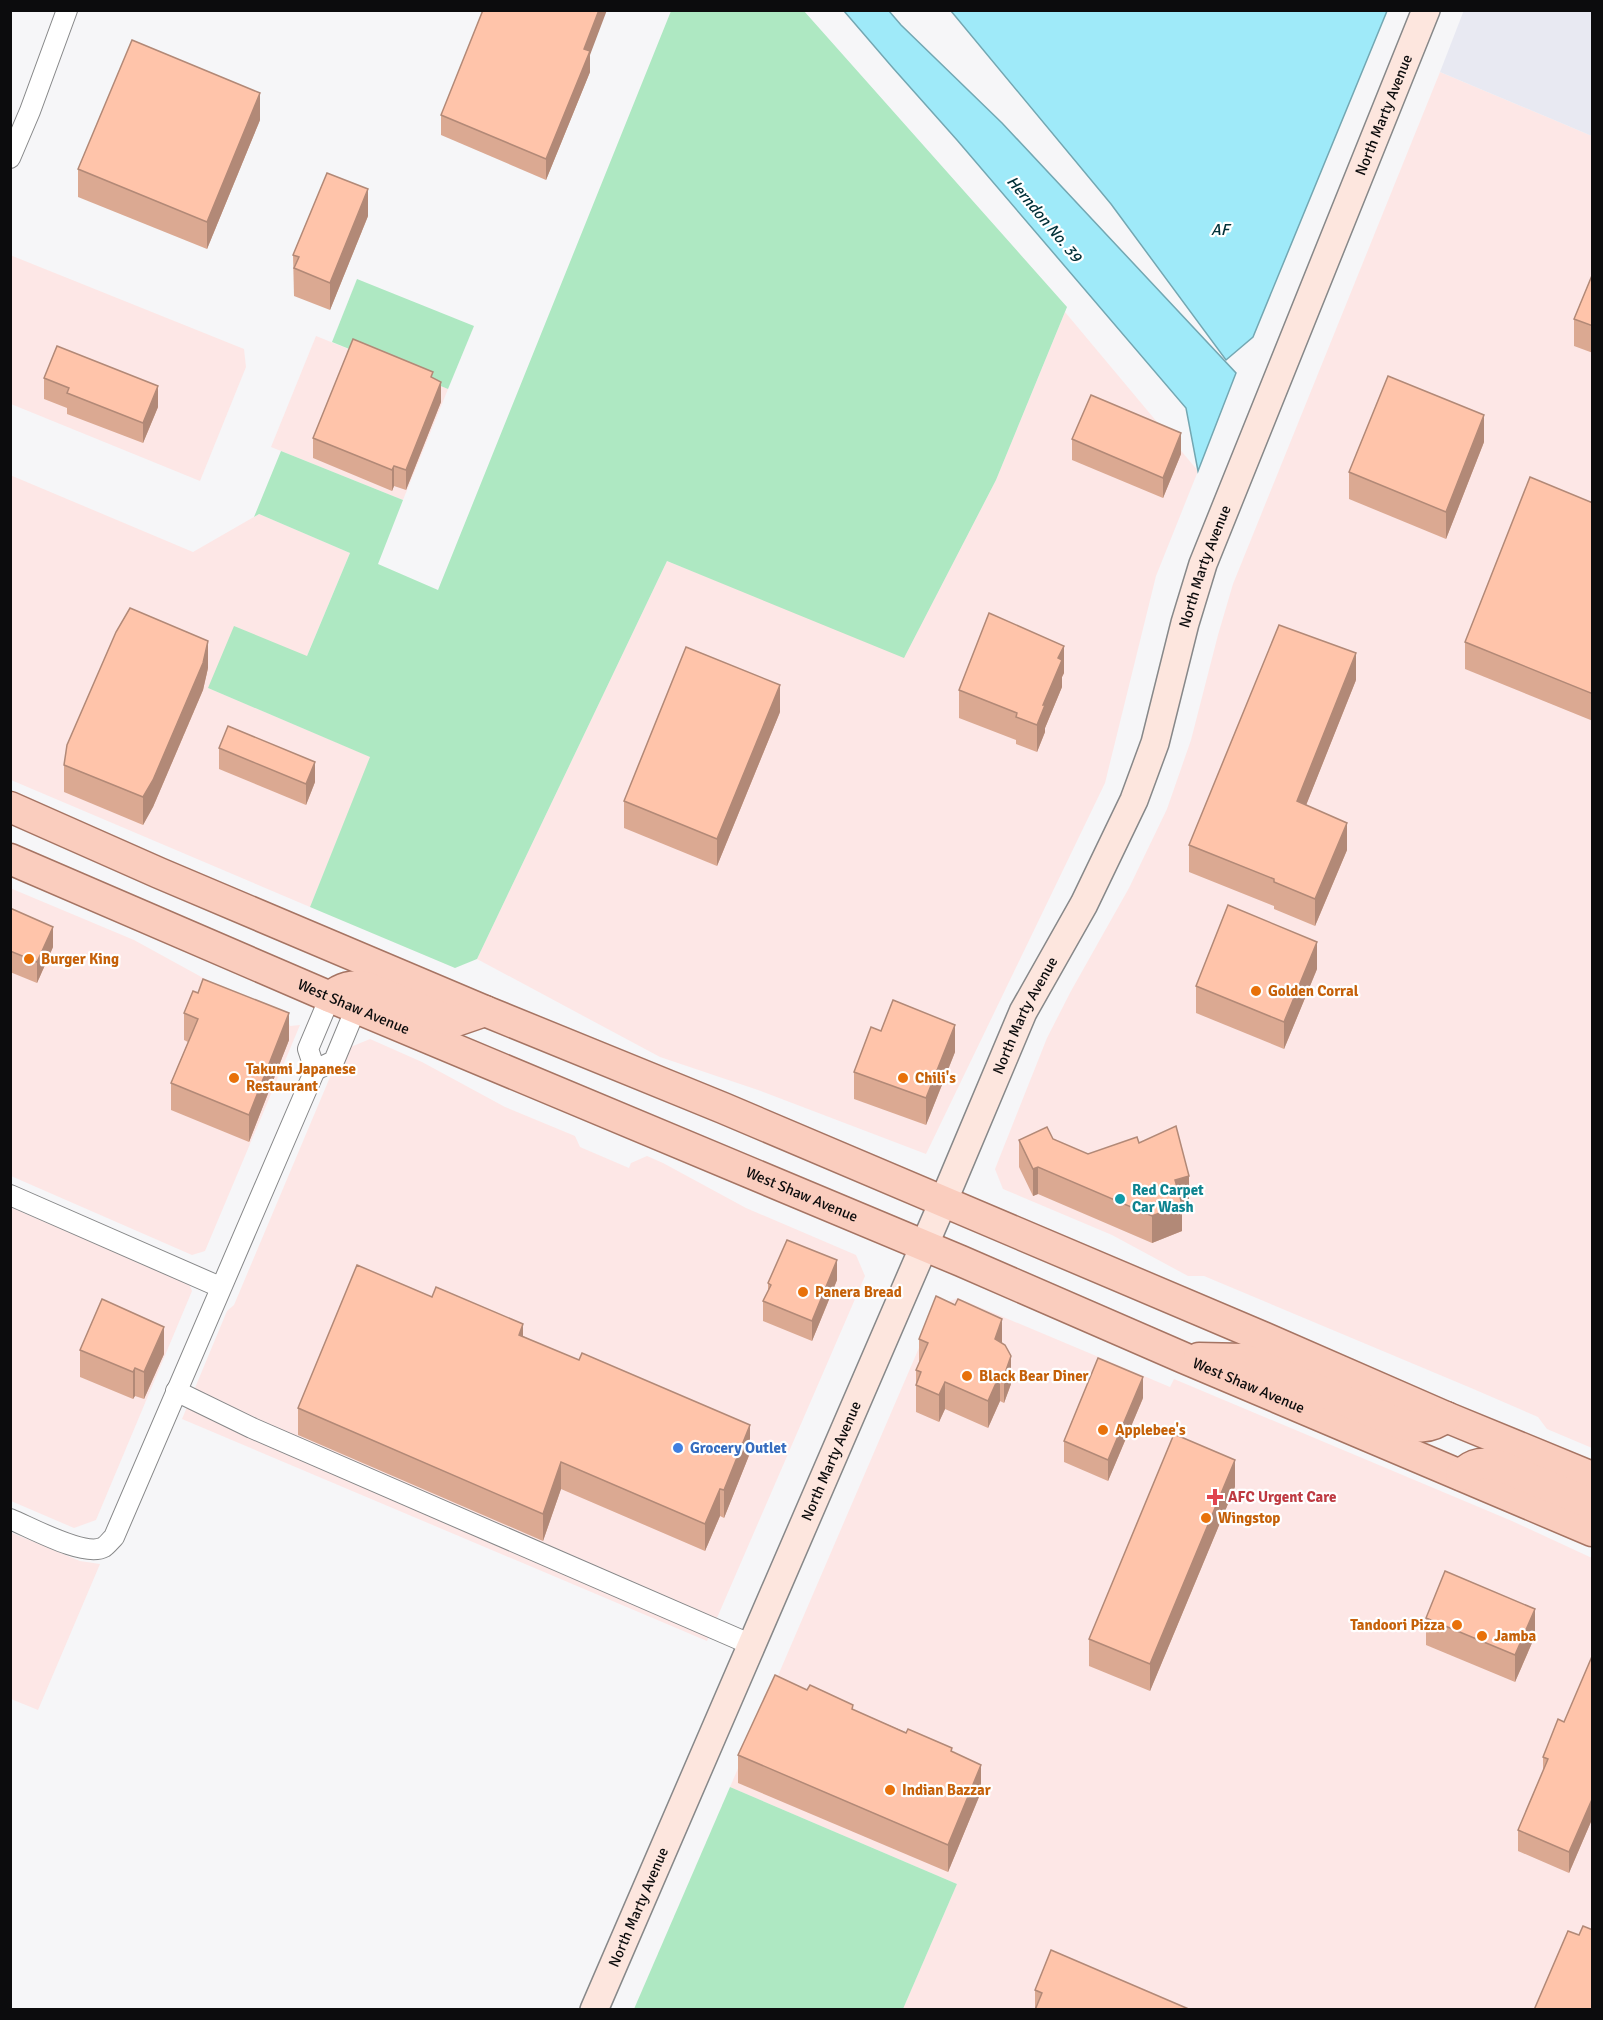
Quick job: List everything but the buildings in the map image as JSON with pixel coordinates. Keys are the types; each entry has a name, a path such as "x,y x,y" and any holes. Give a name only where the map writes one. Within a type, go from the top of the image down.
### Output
{"main road":[{"path":"10,807 485,1011 723,1108 1446,1417 1593,1477"},
{"name":"West Shaw Avenue","path":"10,860 924,1245 1593,1531"},
{"path":"343,1002 342,989 353,985 366,987 453,1022 485,1011"},
{"path":"1184,1358 1244,1359 1411,1427 1437,1424 1446,1417"},
{"path":"1461,1475 1468,1467 1488,1463 1593,1504"}],"street":[{"path":"10,158 67,10"},
{"name":"North Marty Avenue","path":"594,2010 1023,1012 1084,904 1134,800 1155,743 1185,623 1203,564 1426,10"},
{"path":"315,1070 308,1049 343,1002"},
{"path":"10,1519 89,1550 103,1547 114,1537 315,1070 334,1061 343,1002"},
{"path":"10,1195 220,1287"},
{"path":"176,1391 252,1428 752,1645"}],"shaded area":[{"path":"1464,10 1592,11 1592,136 1440,72"},
{"path":"1440,72 1592,136 1592,1448 1547,1429 1538,1417 1471,1388 1204,1276 1188,1276 1112,1235 1003,1189 995,1169 1047,1038 1129,888 1167,809 1191,740 1233,584"},
{"path":"10,255 244,349 246,367 200,481 11,404"},
{"path":"1065,312 1198,471 1156,576 1105,783 926,1154 758,1090 660,1057 477,959 667,561 905,656 996,480"},
{"path":"316,336 448,389 403,500 271,447"},
{"path":"10,475 193,552 259,514 350,553 307,656 208,688 371,757 310,907 11,780"},
{"path":"10,888 134,940 216,985 285,1014 290,1026 300,1025 205,1251 192,1255 11,1176"},
{"path":"370,1039 422,1062 505,1107 575,1136 580,1147 629,1168 631,1163 647,1156 746,1208 856,1255 865,1276 707,1641 182,1419 227,1311 234,1305 341,1051"},
{"path":"10,1207 185,1282 192,1291 96,1520 74,1528 11,1501"},
{"path":"958,1298 1170,1387 1174,1379 1512,1521 1592,1558 1592,2009 903,2009 957,1884 730,1787 937,1306"},
{"path":"10,1532 80,1561 100,1564 38,1710 11,1699"}],"green space":[{"path":"671,11 804,11 1067,307 996,480 904,658 667,561 477,959 455,968 310,907 370,757 208,688 234,626 307,656 350,553 259,514 254,517 281,451 403,500 378,564 438,590"},
{"path":"357,279 474,326 448,389 332,342"},
{"path":"730,1787 957,1884 903,2009 634,2009"}],"water":[{"name":"Herndon No. 39","path":"844,11 889,11 1002,123 1236,373 1198,471 1186,408"},
{"name":"AF","path":"951,11 1387,11 1253,337 1226,360 1111,204"}],"place":[{"name":"Burger King","path":"29,959"},
{"name":"Golden Corral","path":"1256,991"},
{"name":"Takumi Japanese Restaurant","path":"234,1078"},
{"name":"Chili's","path":"903,1078"},
{"name":"Red Carpet Car Wash","path":"1120,1199"},
{"name":"Panera Bread","path":"803,1292"},
{"name":"Black Bear Diner","path":"967,1376"},
{"name":"Applebee's","path":"1103,1430"},
{"name":"Grocery Outlet","path":"678,1448"},
{"name":"AFC Urgent Care","path":"1215,1497"},
{"name":"Wingstop","path":"1206,1518"},
{"name":"Tandoori Pizza","path":"1457,1625"},
{"name":"Jamba","path":"1482,1636"},
{"name":"Indian Bazzar","path":"890,1790"}]}
